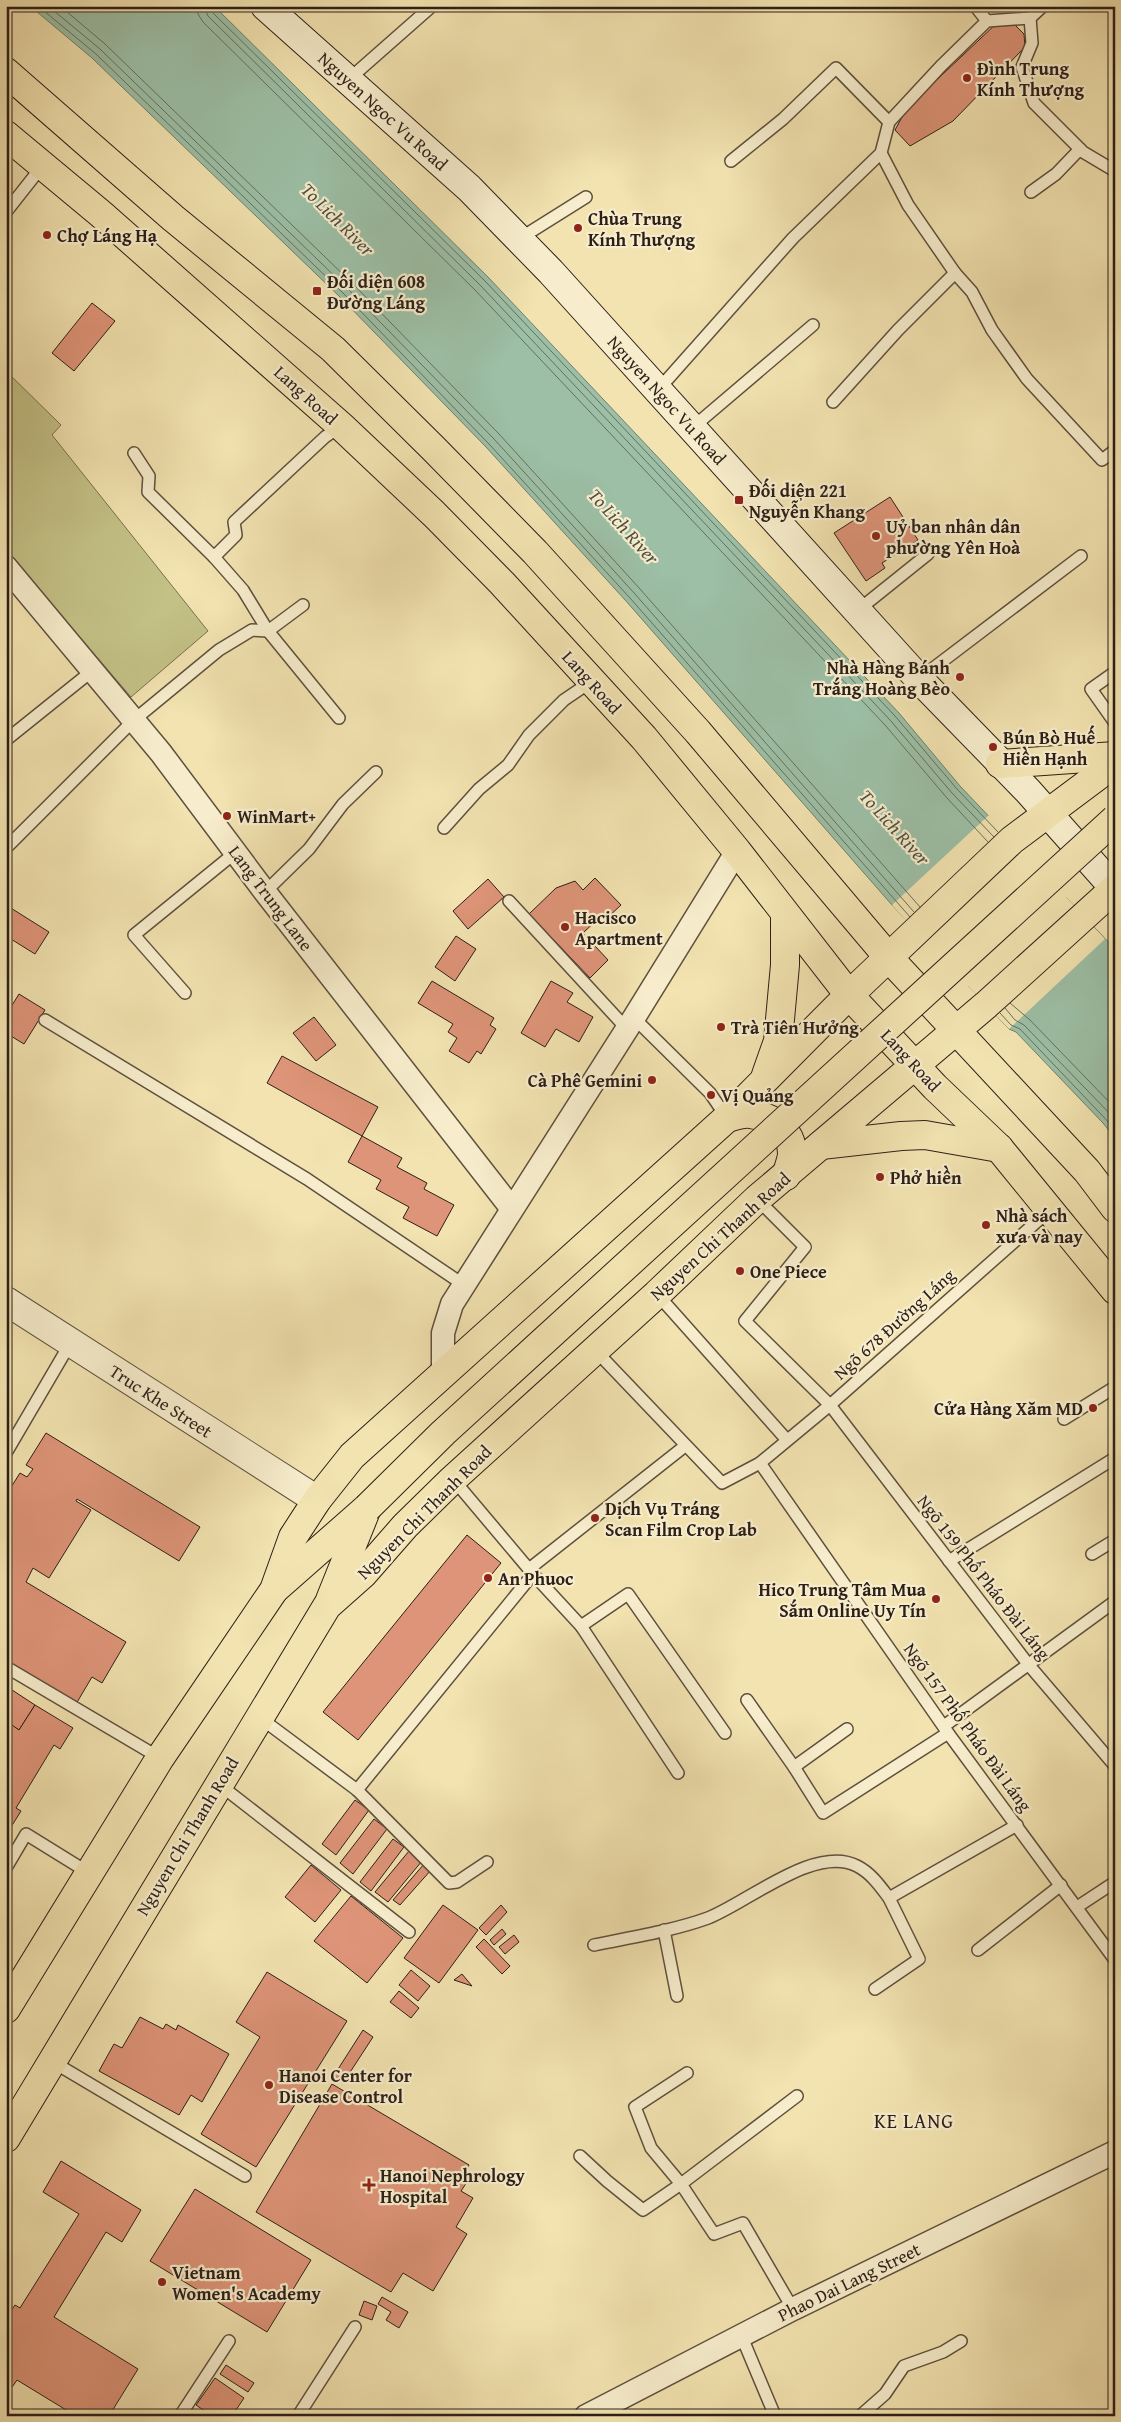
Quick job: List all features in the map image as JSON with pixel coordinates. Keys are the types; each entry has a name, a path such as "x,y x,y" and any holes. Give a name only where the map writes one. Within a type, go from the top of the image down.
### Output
{"main road":[{"name":"Nguyen Ngoc Vu Road","path":"266,6 469,188 519,239 919,679 1028,791 1115,889"},
{"path":"6,72 173,218 332,349 535,552 698,732 889,958 1081,1165 1115,1208"},
{"name":"Lang Road","path":"6,135 43,165 341,426 434,514 502,584 644,738 737,851 849,995 935,1087 999,1148 1115,1290"},
{"path":"1000,764 1115,756"},
{"path":"274,1590 293,1537 317,1500 352,1456 727,1118 849,995 1012,840 1115,763"},
{"path":"6,2009 160,1758 274,1590 367,1508 443,1433 1115,819"},
{"name":"Nguyen Chi Thanh Road","path":"6,2138 327,1606 363,1574 405,1526 453,1479 594,1349 657,1294 757,1198 786,1176 986,1005 1115,889"},
{"path":"764,1081 778,1041 785,965 785,914"},
{"path":"727,1118 748,1113 765,1117 777,1123 785,1131 790,1141 792,1154 786,1176"},
{"path":"821,1146 901,1136 925,1135 999,1148"},
{"name":"Truc Khe Street","path":"6,1300 317,1500"},
{"path":"327,1606 367,1508"}],"street":[{"name":"Lang Trung Lane","path":"8,573 134,720 265,892 512,1209"},
{"path":"443,1373 443,1334 452,1304 631,1024 737,851"},
{"name":"Phao Dai Lang Street","path":"586,2416 792,2309 1115,2152"}],"lane":[{"path":"348,80 432,6"},
{"path":"975,6 987,21"},
{"path":"658,390 793,238 881,152 890,122 941,66 987,21 1030,18 1043,6"},
{"path":"1030,18 1032,43 1022,67 1034,103 1080,150 1113,166"},
{"path":"731,161 783,119 836,68 890,122"},
{"path":"1031,192 1056,174 1080,150"},
{"path":"881,152 908,205 955,273 972,292 992,330 1027,379 1102,460 1115,450"},
{"path":"6,212 43,165"},
{"path":"519,239 586,197"},
{"path":"833,402 898,330 955,273"},
{"path":"692,428 814,325"},
{"path":"214,557 236,535 234,522 325,437 341,426"},
{"path":"134,453 149,476 148,492 214,557 243,590 268,631 339,718"},
{"path":"857,611 928,554"},
{"path":"919,679 1081,556"},
{"path":"6,848 134,720 219,650 252,630 268,631 304,605"},
{"path":"6,740 92,671"},
{"path":"1115,672 1091,689 1115,723"},
{"path":"444,828 479,789 508,765 530,736 564,700 592,681"},
{"path":"265,892 309,849 343,804 376,772"},
{"path":"185,994 134,935 236,852"},
{"path":"509,901 631,1024 710,1093 727,1118"},
{"path":"45,1020 307,1179 464,1285"},
{"name":"Ngõ 159 Phố Pháo Đài Láng","path":"757,1198 805,1246 745,1321 830,1405 1028,1664 1115,1766"},
{"name":"Ngõ 678 Đường Láng","path":"685,1446 722,1483 760,1463 786,1439 830,1405 1050,1210"},
{"path":"657,1294 786,1439"},
{"path":"6,1453 71,1342"},
{"path":"357,1790 531,1571 685,1446 594,1349"},
{"path":"1064,1419 1115,1386"},
{"path":"948,1561 1115,1458"},
{"name":"Ngõ 157 Phố Pháo Đài Láng","path":"760,1463 946,1729 1115,1960"},
{"path":"453,1479 531,1571 581,1626 678,1773"},
{"path":"1092,1554 1115,1540"},
{"path":"581,1626 628,1594 725,1733"},
{"path":"747,1700 794,1767 823,1813 946,1729 1028,1664 1114,1602"},
{"path":"6,1667 160,1758"},
{"path":"259,1717 357,1790 449,1883 457,1882 487,1862"},
{"path":"794,1767 847,1729"},
{"path":"220,1785 409,1932"},
{"path":"889,1898 1017,1825"},
{"path":"6,1868 26,1834 89,1873"},
{"path":"594,1945 664,1930 709,1917 779,1878 834,1860 846,1862 867,1872 889,1898 919,1960 875,1990"},
{"path":"1077,1907 1115,1882"},
{"path":"978,1950 1061,1885"},
{"path":"664,1930 676,1996"},
{"path":"53,2062 245,2176"},
{"path":"687,2073 635,2107 651,2148 681,2184 714,2234 743,2223 792,2309"},
{"path":"580,2156 607,2182 643,2210 681,2184 797,2096"},
{"path":"298,2416 355,2327"},
{"path":"741,2335 775,2416"},
{"path":"180,2416 229,2341"},
{"path":"860,2416 885,2394 904,2366 943,2352 961,2341"}],"shaded area":[{"path":"6,371 61,425 52,435 208,631 131,697 6,551"}],"water":[{"name":"To Lich River","path":"30,6 214,6 488,277 899,713 960,786 1115,949 1115,1138 1016,1032 1009,1029 892,905 626,601 486,447 341,298 92,58"}],"pier":[{"path":"989,815 1068,895 1066,897 1105,939 1009,1029 968,986 966,987 892,905"}],"building":[{"name":"Đình Trung Kính Thượng","path":"998,22 1013,23 1024,34 1025,47 953,121 910,146 895,130 907,108"},
{"path":"92,303 115,321 74,371 52,353"},
{"name":"Uỷ ban nhân dân phường Yên Hoà","path":"890,497 918,540 882,563 885,568 866,581 834,533"},
{"name":"Hacisco Apartment","path":"595,878 621,905 604,921 600,917 583,933 608,960 590,978 529,914 556,888 575,881 583,890"},
{"path":"488,879 504,897 468,929 453,911"},
{"path":"6,905 49,932 35,954 6,936"},
{"path":"456,936 476,949 455,981 435,967"},
{"path":"432,981 494,1018 490,1025 496,1029 481,1054 477,1051 469,1063 449,1051 457,1038 448,1032 453,1024 418,1003"},
{"path":"551,981 573,993 567,1002 593,1017 579,1042 556,1029 545,1047 521,1033"},
{"path":"19,994 45,1010 24,1044 6,1033 6,1015"},
{"path":"314,1017 336,1045 316,1061 293,1033"},
{"path":"282,1056 378,1107 362,1136 267,1083"},
{"path":"362,1136 402,1158 397,1167 427,1183 424,1189 454,1205 437,1236 403,1218 409,1207 376,1189 381,1180 348,1162"},
{"path":"46,1433 200,1527 179,1561 77,1499 76,1501 91,1510 49,1578 33,1568 26,1582 126,1642 102,1683 92,1677 76,1704 6,1662 6,1495 20,1473 27,1477 33,1469 26,1465"},
{"path":"467,1535 501,1563 358,1740 323,1712"},
{"path":"6,1686 35,1705 19,1730 9,1724 6,1728"},
{"path":"35,1705 73,1728 60,1749 54,1745 16,1808 21,1811 6,1835 6,1734 12,1725 19,1730"},
{"path":"355,1800 369,1810 336,1855 322,1844"},
{"path":"374,1819 387,1829 353,1874 340,1863"},
{"path":"393,1839 404,1847 371,1891 360,1882"},
{"path":"409,1851 422,1861 388,1902 375,1892"},
{"path":"424,1864 431,1870 400,1905 393,1900"},
{"path":"311,1865 341,1890 315,1922 285,1897"},
{"path":"351,1896 403,1938 367,1983 314,1941"},
{"path":"443,1905 478,1930 439,1983 404,1958"},
{"path":"501,1905 507,1912 486,1935 479,1928"},
{"path":"502,1929 506,1934 494,1945 490,1940"},
{"path":"514,1935 519,1942 505,1954 499,1947"},
{"path":"484,1939 510,1966 502,1974 476,1947"},
{"path":"411,1970 430,1986 418,2001 399,1985"},
{"name":"Hanoi Center for Disease Control","path":"267,1972 347,2021 256,2167 201,2134 260,2037 236,2022"},
{"path":"462,1974 472,1986 454,1980"},
{"path":"399,1991 419,2008 411,2018 390,2002"},
{"path":"140,2017 163,2029 166,2024 176,2030 178,2025 229,2054 202,2102 191,2095 179,2115 99,2071 114,2044 122,2048"},
{"path":"363,2030 373,2037 343,2083 333,2077"},
{"name":"Hanoi Nephrology Hospital","path":"332,2084 469,2165 463,2175 469,2179 461,2191 473,2198 456,2227 467,2234 433,2291 403,2273 391,2292 256,2212"},
{"path":"61,2161 141,2210 122,2242 106,2232 54,2317 138,2369 109,2416 76,2416 17,2380 6,2396 6,2318 15,2305 20,2308 79,2214 43,2192"},
{"path":"195,2189 311,2260 267,2332 150,2261"},
{"path":"382,2297 408,2312 399,2328 386,2320 391,2312 378,2304"},
{"path":"364,2301 377,2306 372,2320 359,2315"},
{"path":"226,2365 254,2383 248,2392 220,2374"},
{"path":"215,2378 244,2398 232,2416 212,2416 196,2405"}],"place":[{"name":"Đình Trung Kính Thượng","path":"967,78"},
{"name":"Chùa Trung Kính Thượng","path":"578,228"},
{"name":"Chợ Láng Hạ","path":"47,235"},
{"name":"Đối diện 608 Đường Láng","path":"317,291"},
{"name":"Đối diện 221 Nguyễn Khang","path":"739,500"},
{"name":"Uỷ ban nhân dân phường Yên Hoà","path":"876,536"},
{"name":"Nhà Hàng Bánh Trắng Hoàng Bèo","path":"960,677"},
{"name":"Bún Bò Huế Hiền Hạnh","path":"993,747"},
{"name":"WinMart+","path":"227,816"},
{"name":"Hacisco Apartment","path":"565,927"},
{"name":"Trà Tiên Hưởng","path":"721,1027"},
{"name":"Cà Phê Gemini","path":"652,1080"},
{"name":"Vị Quảng","path":"711,1095"},
{"name":"Phở hiền","path":"880,1177"},
{"name":"Nhà sách xưa và nay","path":"986,1225"},
{"name":"One Piece","path":"740,1271"},
{"name":"Cửa Hàng Xăm MD","path":"1093,1408"},
{"name":"Dịch Vụ Tráng Scan Film Crop Lab","path":"595,1518"},
{"name":"An Phuoc","path":"488,1578"},
{"name":"Hico Trung Tâm Mua Sắm Online Uy Tín","path":"936,1599"},
{"name":"Hanoi Center for Disease Control","path":"269,2085"},
{"name":"Hanoi Nephrology Hospital","path":"369,2185"},
{"name":"Vietnam Women's Academy","path":"162,2282"}],"district":[{"name":"KE LANG","path":"914,2120"}]}
